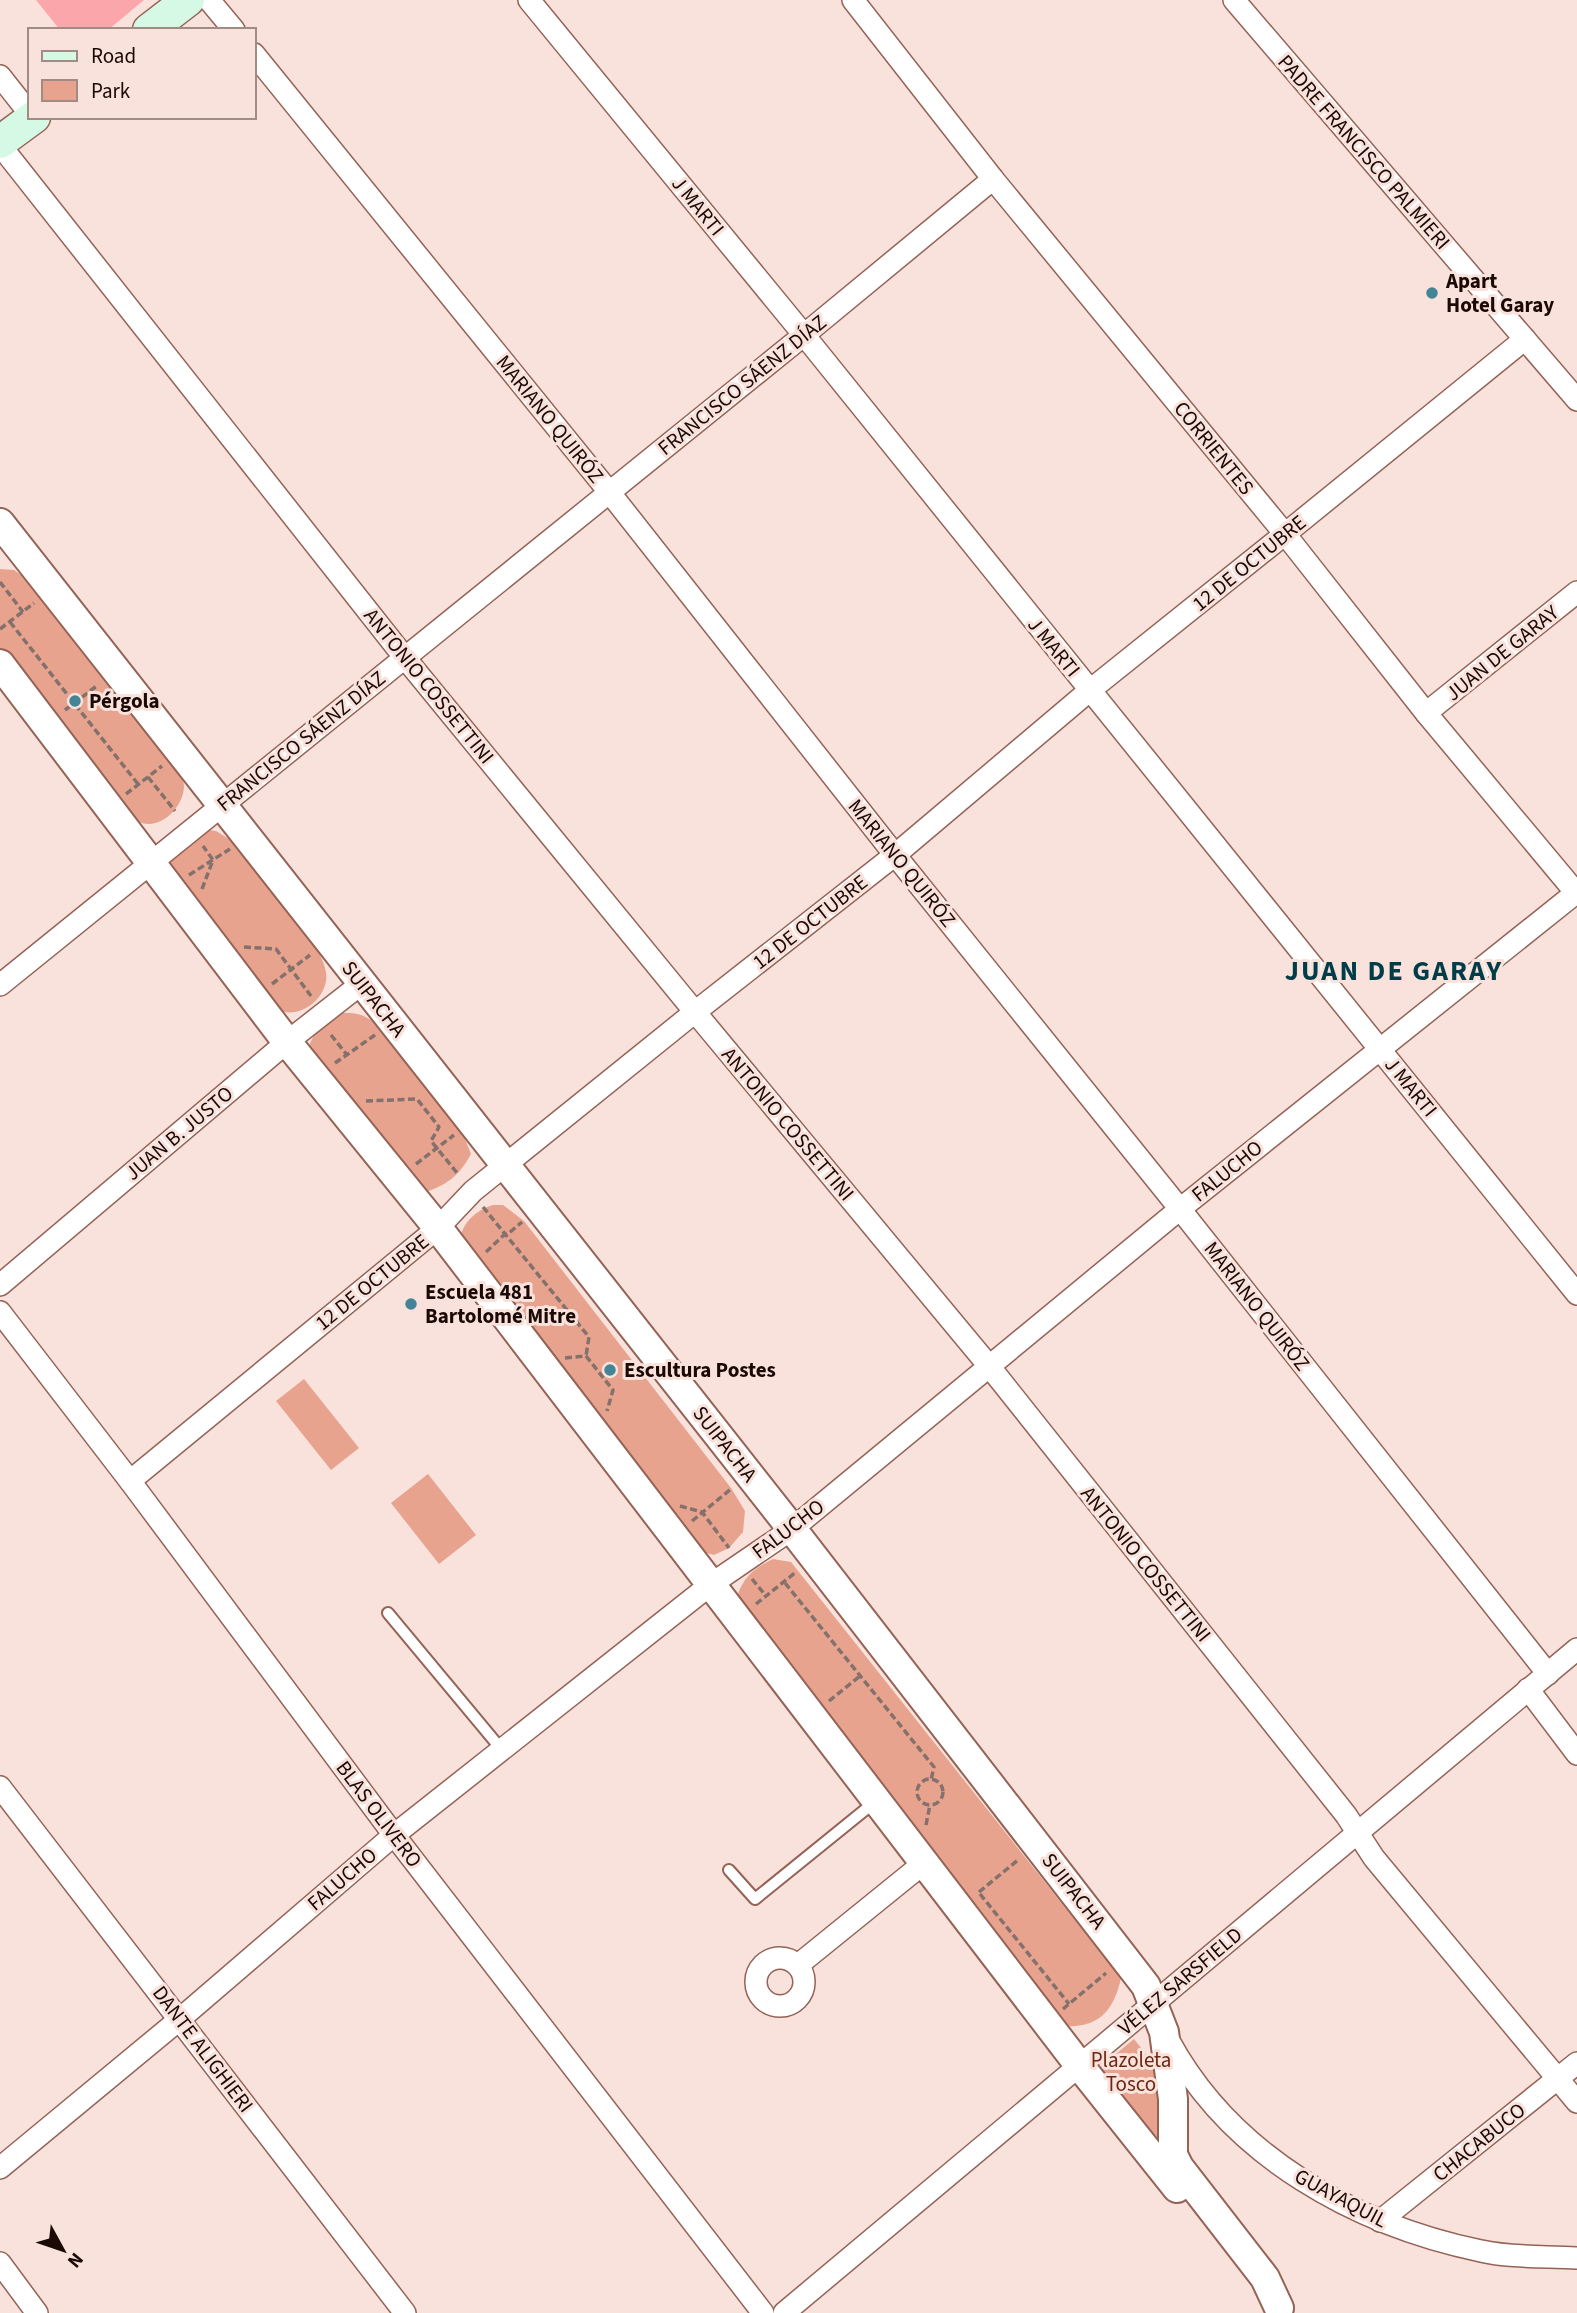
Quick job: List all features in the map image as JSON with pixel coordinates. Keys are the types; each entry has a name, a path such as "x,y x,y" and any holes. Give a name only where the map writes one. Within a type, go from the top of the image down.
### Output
{"main road":[{"path":"152,28 188,0"},
{"path":"0,143 30,119"}],"street":[{"path":"209,0 232,28"},
{"name":"J MARTI","path":"529,0 804,335 1577,1294"},
{"name":"CORRIENTES","path":"853,0 993,179 1285,534 1426,713 1577,893"},
{"name":"PADRE FRANCISCO PALMIERI","path":"1234,0 1577,400"},
{"name":"MARIANO QUIRÓZ","path":"256,56 610,493 1548,1674"},
{"path":"0,76 28,112"},
{"name":"ANTONIO COSSETTINI","path":"0,143 405,658 989,1366 1337,1804 1374,1858 1577,2102"},
{"name":"FRANCISCO SÁENZ DÍAZ","path":"0,985 610,493 993,179"},
{"name":"12 DE OCTUBRE","path":"130,1481 438,1228 474,1191 895,855 1089,691 1525,339"},
{"name":"SUIPACHA","path":"0,523 792,1529 1146,1986 1164,2032 1173,2099 1173,2155 1179,2167 1265,2278 1279,2311"},
{"name":"JUAN DE GARAY","path":"1426,713 1577,592"},
{"name":"SUIPACHA","path":"0,664 287,1042 438,1228 1079,2065 1252,2282 1279,2311"},
{"name":"FALUCHO","path":"0,2168 180,2019 394,1835 710,1585 792,1529 1180,1209 1577,893"},
{"name":"JUAN B. JUSTO","path":"0,1285 287,1042 362,984"},
{"name":"BLAS OLIVERO","path":"0,1312 130,1481 394,1835 763,2313"},
{"name":"VÉLEZ SARSFIELD","path":"784,2313 1577,1649"},
{"path":"1528,1689 1577,1754"},
{"name":"DANTE ALIGHIERI","path":"0,1787 405,2313"},
{"path":"798,1965 924,1863"},
{"name":"GUAYAQUIL","path":"1164,2032 1186,2071 1226,2117 1263,2153 1314,2188 1380,2221 1484,2252 1577,2258"},
{"name":"CHACABUCO","path":"1380,2221 1577,2063"},
{"path":"0,2263 37,2313"}],"lane":[{"path":"388,1613 502,1750"},
{"path":"729,1870 755,1899 876,1801"}],"path":[{"path":"0,582 23,612"},
{"path":"0,629 34,603"},
{"path":"10,622 138,784"},
{"path":"63,711 103,681"},
{"path":"116,801 164,764"},
{"path":"148,777 175,811"},
{"path":"184,879 237,844"},
{"path":"201,891 213,860"},
{"path":"242,947 276,949 324,1013"},
{"path":"270,985 317,949"},
{"path":"315,1077 382,1030"},
{"path":"366,1101 417,1099 439,1127 431,1141 458,1174"},
{"path":"408,1169 461,1129"},
{"path":"481,1204 589,1337 586,1356 613,1390 607,1412"},
{"path":"480,1258 505,1234 524,1221"},
{"path":"489,1250 491,1259"},
{"path":"565,1358 586,1356"},
{"path":"686,1525 731,1489"},
{"path":"680,1506 702,1512 729,1548"},
{"path":"750,1610 798,1570"},
{"path":"749,1575 766,1596"},
{"path":"785,1583 934,1767 932,1780"},
{"path":"827,1702 860,1676"},
{"path":"932,1780 941,1786 943,1795 938,1802 930,1805 922,1803 917,1792 923,1782 932,1780"},
{"path":"930,1805 926,1825 934,1834"},
{"path":"1024,1855 979,1892 1069,2004"},
{"path":"1057,2015 1113,1968"}],"green space":[{"path":"0,569 14,570 31,582 179,770 184,784 183,794 176,808 164,819 157,823 142,823 127,814 0,650"},
{"path":"203,829 216,831 237,844 317,949 323,961 326,981 321,994 305,1009 285,1012 270,1005 169,871 170,857"},
{"path":"343,1013 364,1016 382,1030 461,1129 471,1154 457,1174 445,1183 422,1193 308,1049 321,1026"},
{"path":"493,1205 503,1205 524,1221 731,1488 745,1511 743,1532 729,1548 714,1555 694,1550 459,1244 462,1230 470,1219"},
{"path":"304,1379 359,1448 331,1470 276,1401"},
{"path":"428,1474 476,1535 439,1564 391,1503"},
{"path":"773,1559 791,1562 1121,1978 1109,2008 1096,2020 1077,2026 1065,2026 734,1607 747,1577"},
{"name":"Plazoleta Tosco","path":"1134,2039 1152,2062 1159,2080 1160,2151 1099,2068"}],"building":[{"path":"36,0 144,0 110,28 58,28"}],"place":[{"name":"Apart Hotel Garay","path":"1432,293"},
{"name":"Pérgola","path":"75,701"},
{"name":"Escuela 481 Bartolomé Mitre","path":"411,1304"},
{"name":"Escultura Postes","path":"610,1370"}],"district":[{"name":"JUAN DE GARAY","path":"1394,971"}]}
